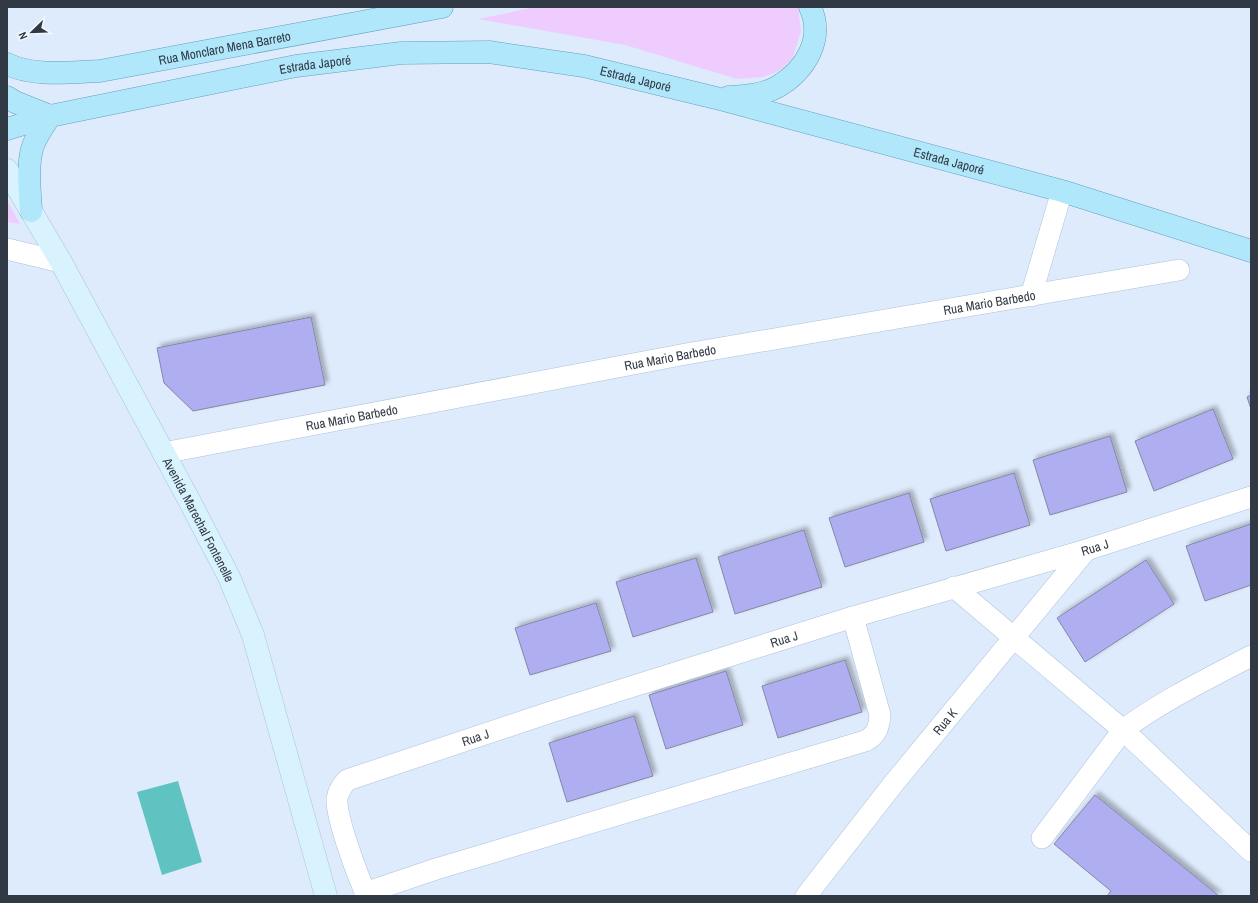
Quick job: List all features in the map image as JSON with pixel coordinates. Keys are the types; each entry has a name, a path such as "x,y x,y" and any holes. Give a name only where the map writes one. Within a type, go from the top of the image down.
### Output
{"main road":[{"name":"Rua Monclaro Mena Barreto","path":"7,64 14,67 52,73 100,71 442,7"},
{"path":"716,98 754,95 776,88 800,70 814,46 814,16 810,7"},
{"name":"Estrada Japoré","path":"7,129 50,116 296,66 401,53 489,52 584,66 716,98 1062,191 1251,251"},
{"path":"7,97 50,116 39,133 32,149 30,165 31,211"},
{"name":"Avenida Marechal Fontenelle","path":"7,170 61,262 229,576 253,635 326,896"}],"street":[{"path":"1031,296 1062,191"},
{"path":"7,249 61,262"},
{"name":"Rua Mario Barbedo","path":"163,453 686,354 1179,270"},
{"name":"Rua J","path":"366,895 346,840 337,806 339,790 347,780 551,712 853,617 1086,550 1251,497"},
{"name":"Rua K","path":"806,896 894,783 1086,550"},
{"path":"954,587 1014,636 1123,730 1251,851"},
{"path":"366,895 436,869 865,741 872,737 877,730 880,714 853,617"},
{"path":"1042,838 1123,730 1139,718 1197,684 1251,656"}],"shaded area":[{"path":"536,7 798,7 801,32 792,59 779,71 763,77 737,79 625,45 478,19"},
{"path":"7,200 20,224 7,222"},
{"path":"178,781 202,862 162,875 137,792"}],"building":[{"path":"311,317 325,385 193,411 164,383 157,348"},
{"path":"1251,395 1251,409 1247,397"},
{"path":"1213,409 1233,459 1154,491 1135,441"},
{"path":"1110,436 1127,492 1050,515 1033,460"},
{"path":"1014,473 1030,525 946,551 930,499"},
{"path":"909,493 924,542 845,567 829,518"},
{"path":"1251,524 1251,585 1205,601 1186,546"},
{"path":"804,530 822,587 735,614 718,557"},
{"path":"696,558 713,612 633,637 616,582"},
{"path":"1146,560 1174,604 1085,662 1057,618"},
{"path":"596,603 611,651 530,675 515,628"},
{"path":"845,660 862,712 778,738 762,686"},
{"path":"726,671 743,725 666,749 649,695"},
{"path":"634,716 653,776 567,802 549,743"},
{"path":"1095,795 1219,896 1107,896 1111,891 1054,844"}]}
